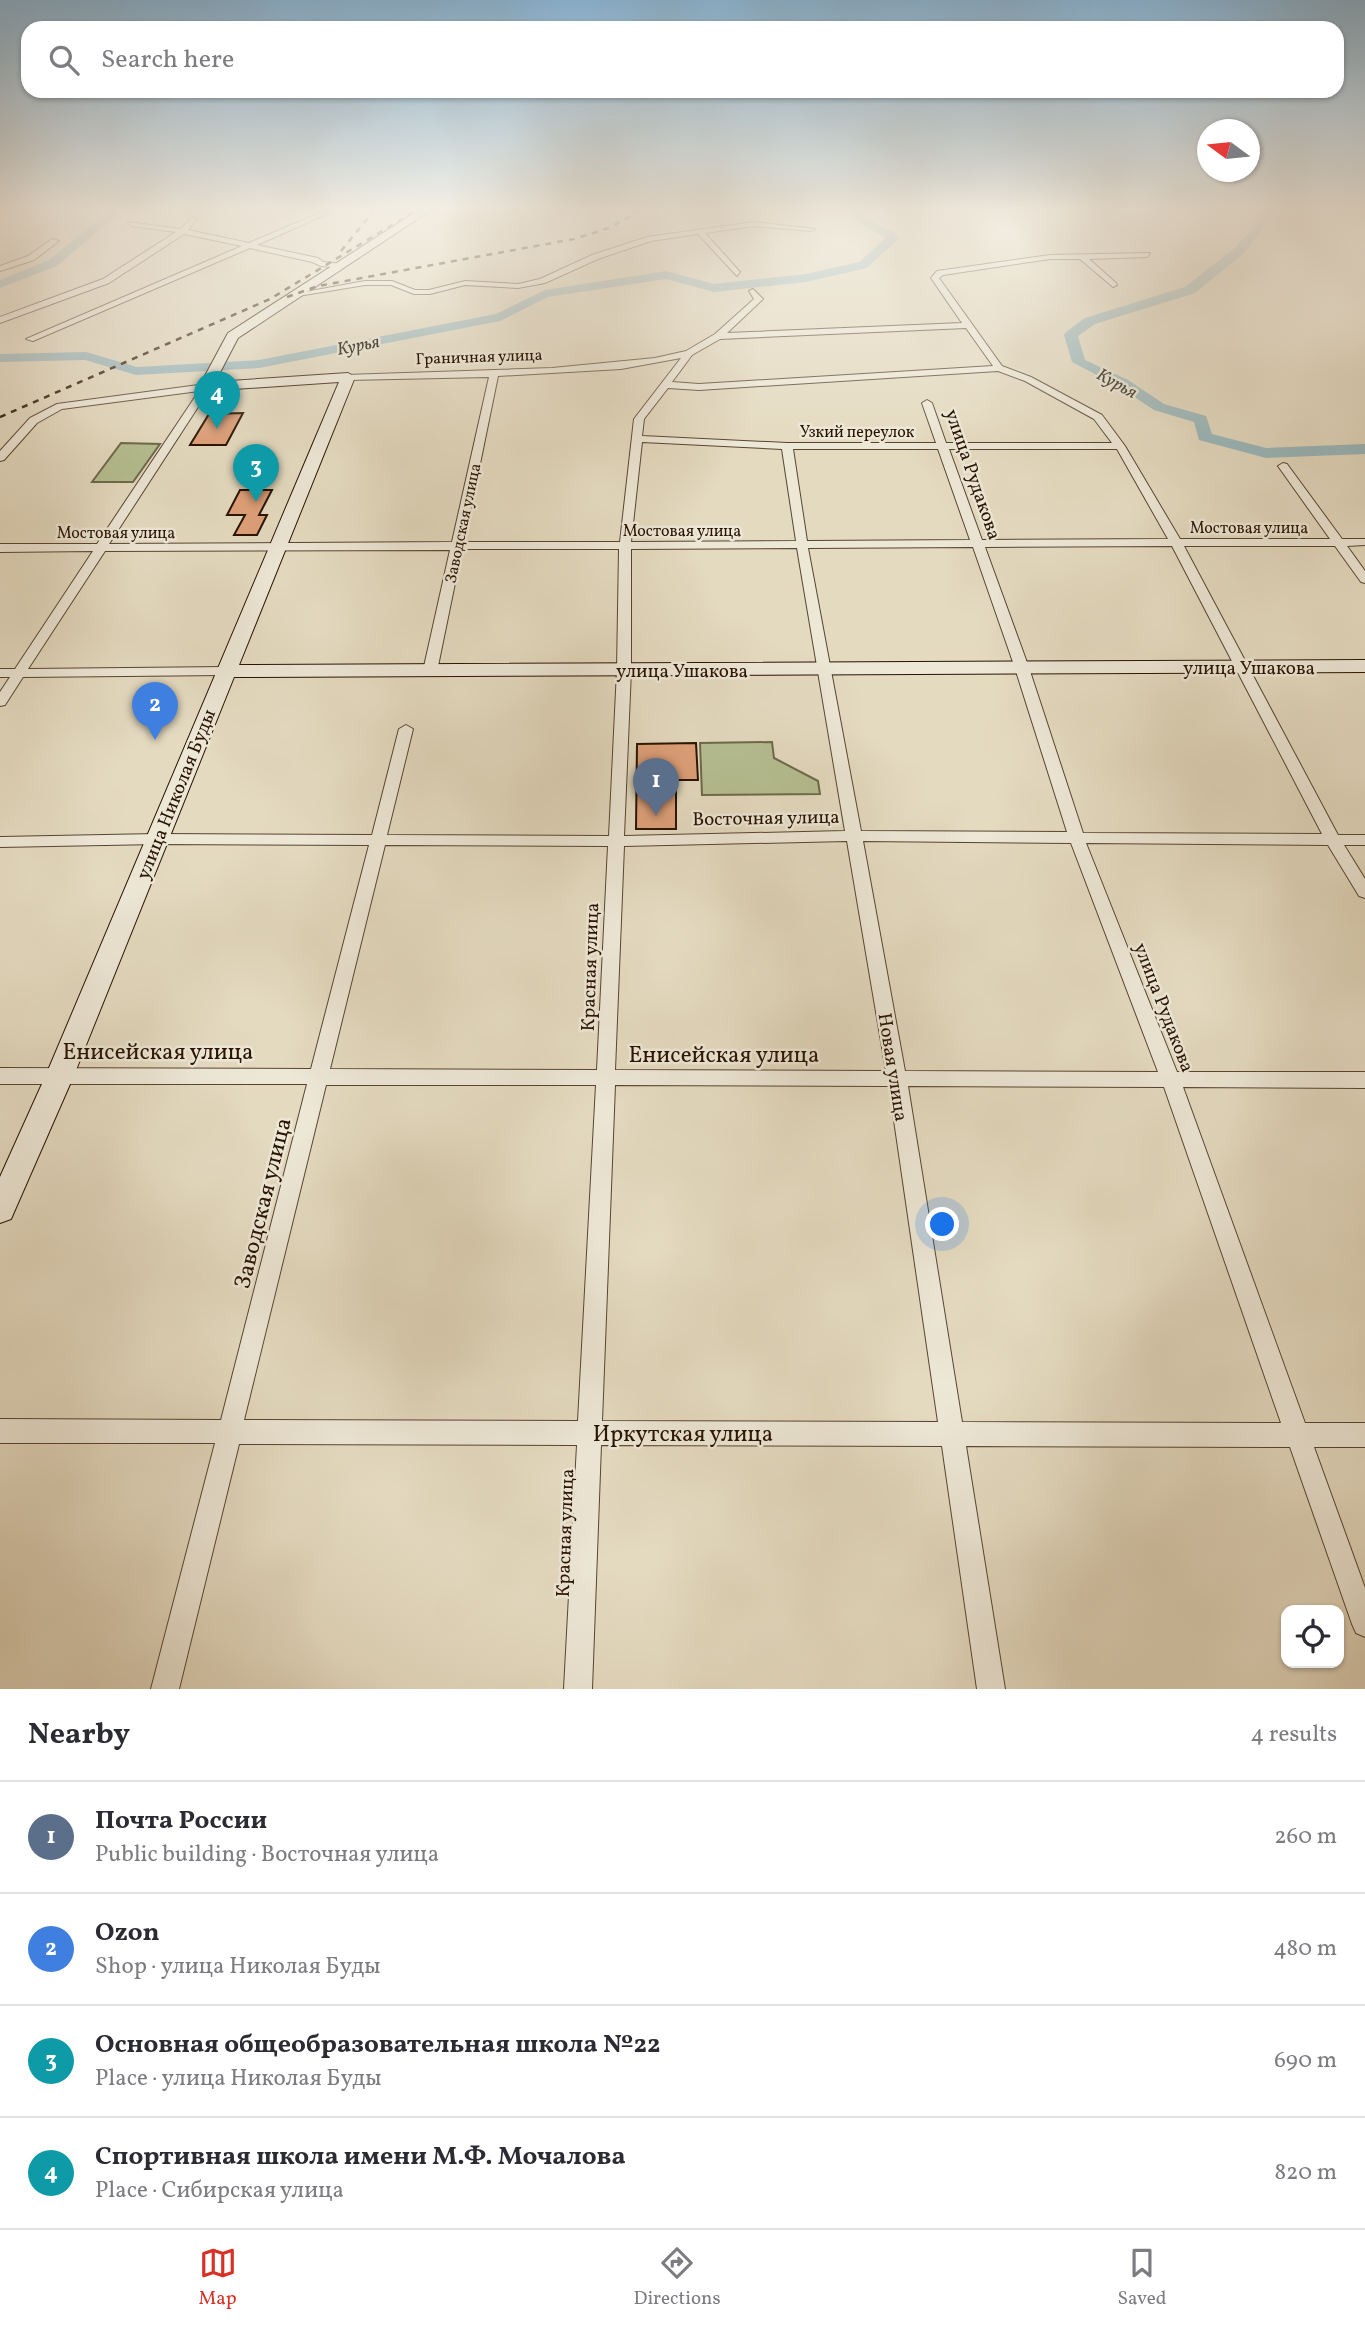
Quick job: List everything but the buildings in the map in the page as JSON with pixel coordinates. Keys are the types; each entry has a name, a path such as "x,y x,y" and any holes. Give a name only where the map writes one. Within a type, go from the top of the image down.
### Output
{"street":[{"path":"0,320 90,287"},
{"path":"30,339 153,287"},
{"path":"0,702 210,381 233,336 308,287"},
{"path":"298,293 339,287"},
{"path":"401,287 414,292 430,292 444,287"},
{"path":"941,287 999,368"},
{"name":"Красная улица","path":"578,1689 624,670 625,546 636,439 642,413 668,384 689,353 718,336 756,295"},
{"path":"718,336 967,325"},
{"name":"Граничная улица","path":"0,458 32,420 46,411 60,406 210,381 494,374 641,365 689,353"},
{"path":"668,384 699,387 999,368 1028,379 1098,417 1120,446 1176,543 1239,667 1333,840 1365,892"},
{"name":"Заводская улица","path":"430,671 494,374"},
{"name":"улица Николая Буды","path":"0,1210 60,1075 348,377"},
{"name":"улица Рудакова","path":"927,403 1022,668 1077,839 1171,1080 1365,1625"},
{"name":"Узкий переулок","path":"636,439 787,446 1120,446"},
{"name":"Новая улица","path":"787,446 802,545 897,1078 992,1689"},
{"path":"1283,466 1365,579"},
{"name":"Мостовая улица","path":"0,548 1365,542"},
{"name":"улица Ушакова","path":"0,673 1365,666"},
{"name":"Заводская улица","path":"165,1689 406,729"},
{"name":"Восточная улица","path":"0,842 157,839 615,841 854,836 1365,840"},
{"name":"Енисейская улица","path":"0,1076 1365,1080"},
{"name":"Иркутская улица","path":"0,1431 1365,1435"}],"green space":[{"path":"121,443 160,444 133,482 92,482"},
{"path":"772,742 774,758 818,781 820,794 702,795 700,743"}],"waterway":[{"name":"Курья","path":"0,358 86,356 136,371 259,364 500,317 545,294 591,287"},
{"name":"Курья","path":"710,287 725,287"},
{"name":"Курья","path":"1193,287 1090,321 1071,335 1079,362 1123,383 1159,407 1201,419 1205,437 1266,453 1365,449"}],"railway":[{"path":"0,417 270,299 290,287"},
{"path":"287,297 316,287"}],"place":[{"name":"Спортивная школа имени М.Ф. Мочалова","path":"217,429"},
{"name":"Основная общеобразовательная школа №22","path":"256,502"},
{"name":"Ozon","path":"155,740"},
{"name":"Почта России","path":"656,816"}]}
